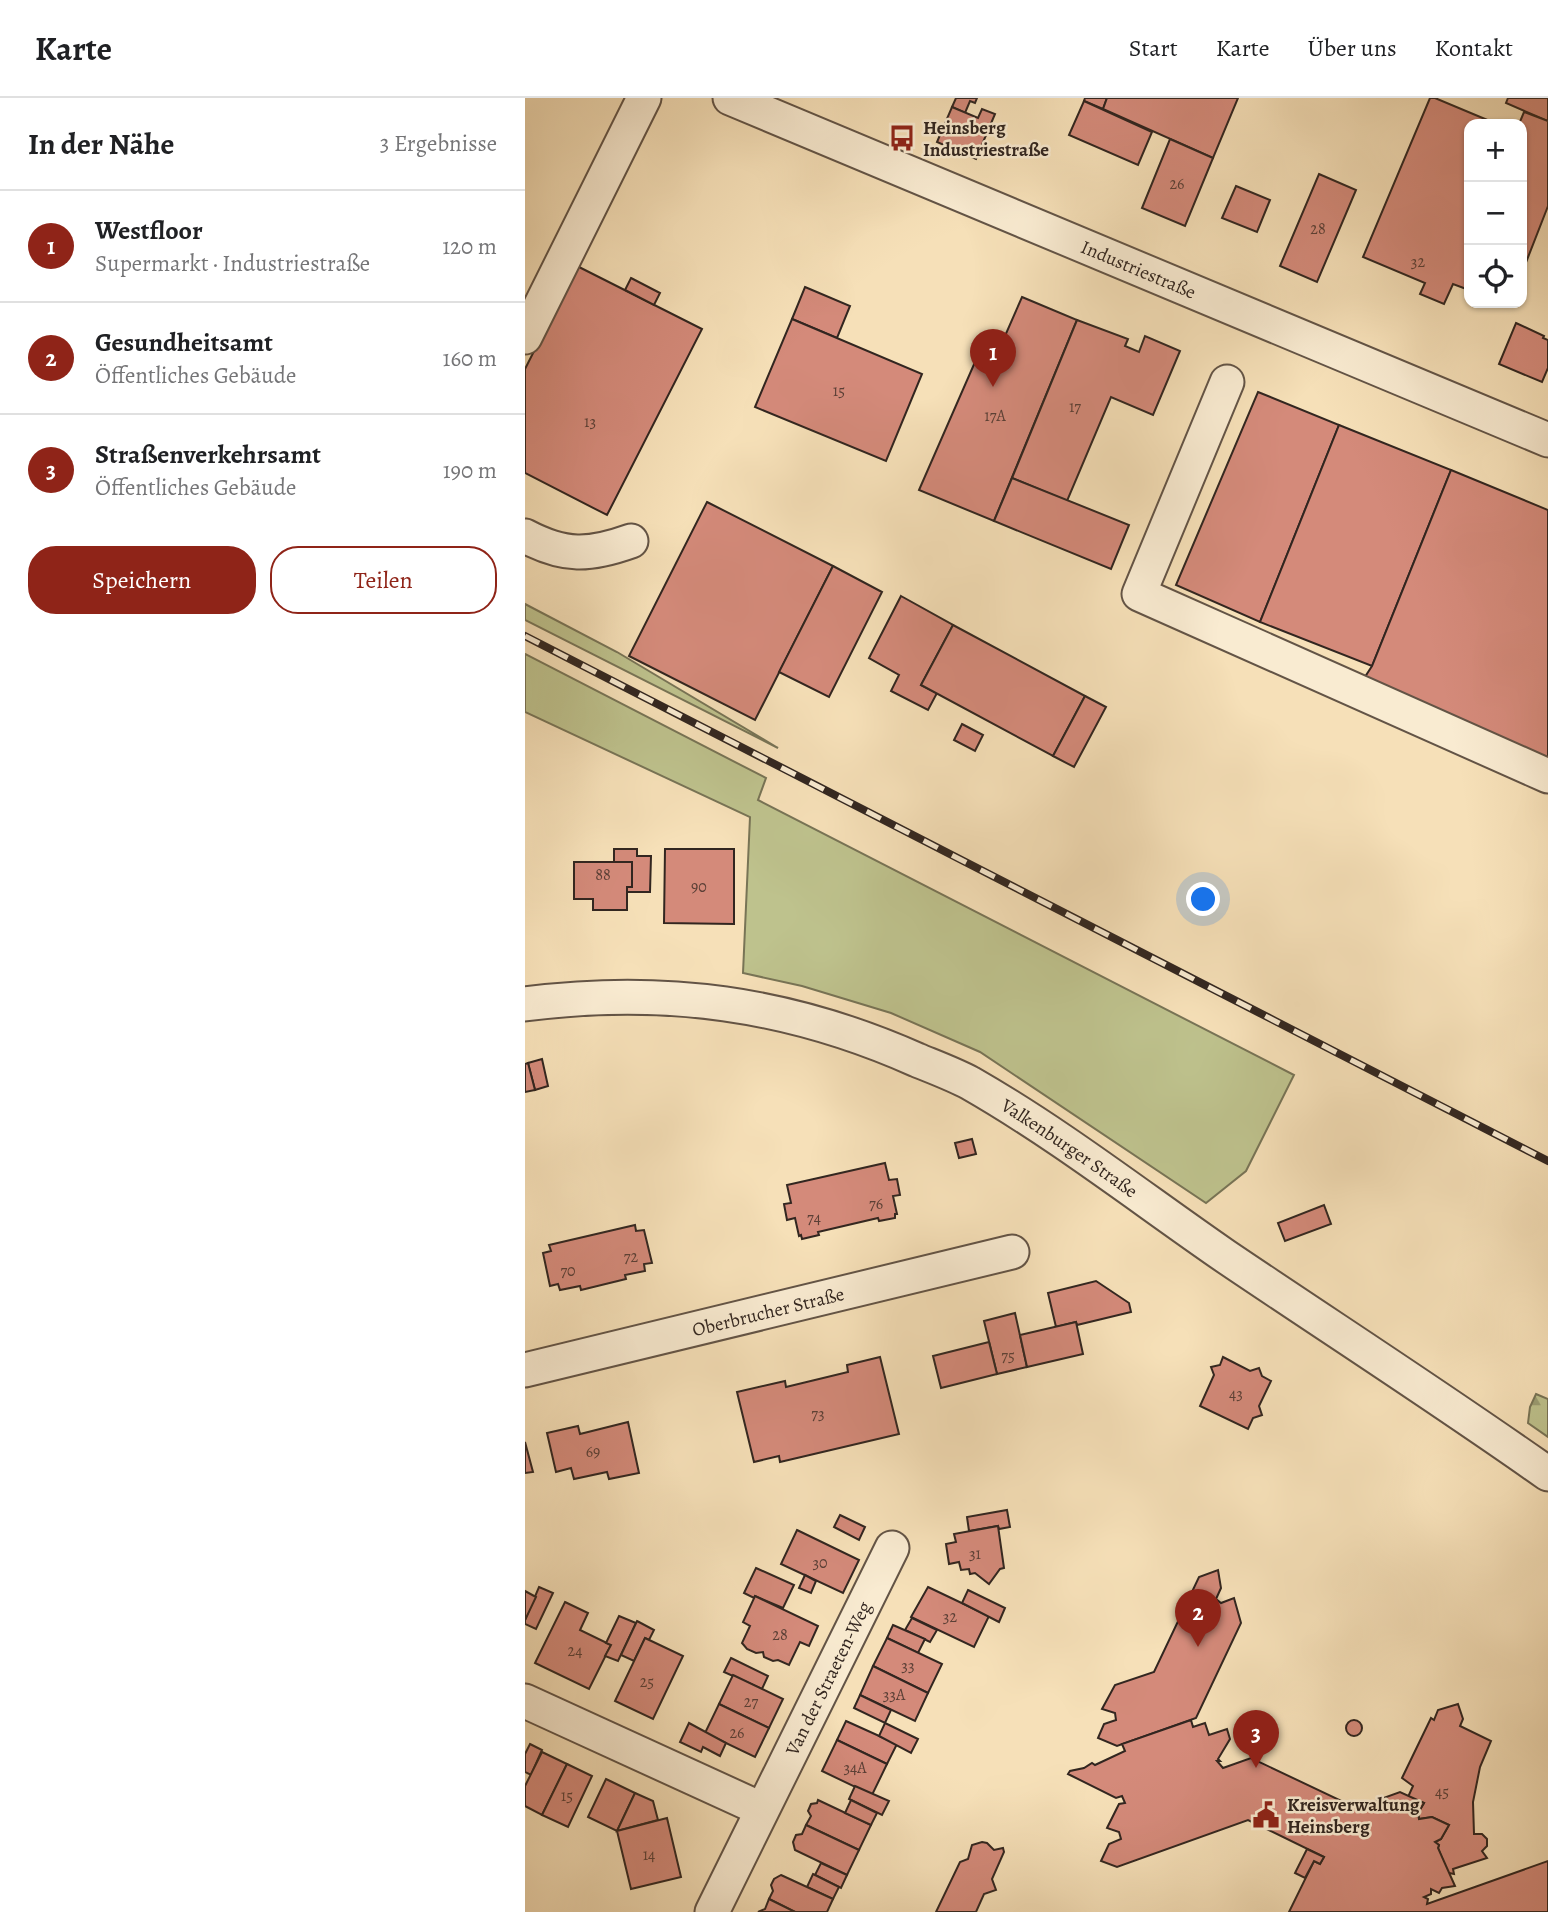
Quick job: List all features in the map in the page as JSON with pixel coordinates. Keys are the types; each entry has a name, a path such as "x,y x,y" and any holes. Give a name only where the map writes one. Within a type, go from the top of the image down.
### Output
{"street":[{"path":"525,337 644,98"},
{"name":"Industriestraße","path":"730,98 1548,440"},
{"path":"1227,382 1139,594 1548,776"},
{"path":"525,536 569,553 602,551 631,541"},
{"name":"Valkenburger Straße","path":"525,1004 572,998 663,996 768,1010 870,1039 968,1083 1051,1135 1548,1474"},
{"name":"Oberbrucher Straße","path":"525,1370 1012,1252"},
{"name":"Van der Straeten-Weg","path":"712,1912 892,1548"},
{"path":"525,1701 761,1810"}],"green space":[{"path":"525,604 617,652 778,748 525,620"},
{"path":"525,654 766,778 758,800 1294,1075 1246,1171 1206,1203 980,1052 891,1013 802,986 743,973 750,817 525,712"},
{"path":"1536,1394 1548,1399 1548,1437 1528,1423 1530,1407"}],"building":[{"path":"956,98 977,98 975,103 970,101 965,113 952,107"},
{"path":"1085,98 1107,98 1103,109 1084,101"},
{"path":"1107,98 1238,98 1213,158 1103,109"},
{"path":"1430,98 1485,119 1464,119 1464,288 1453,284 1444,304 1420,294 1425,283 1363,257"},
{"path":"1508,98 1548,98 1548,121 1506,103"},
{"path":"1084,101 1152,132 1138,165 1069,135"},
{"path":"952,107 978,118 982,109 995,114 976,159 937,142"},
{"path":"1524,112 1548,121 1548,206 1527,260 1527,119 1521,119"},
{"path":"1170,139 1213,158 1185,226 1142,208"},
{"path":"1319,174 1356,190 1317,282 1280,266"},
{"path":"1236,186 1270,200 1257,232 1222,218"},
{"path":"577,266 702,329 607,515 525,473 525,369"},
{"path":"631,278 660,293 654,305 625,290"},
{"path":"805,287 850,306 837,338 792,319"},
{"path":"1022,297 1077,320 994,521 919,490 982,346 998,352"},
{"path":"792,319 922,374 886,461 755,407"},
{"path":"1077,320 1128,339 1125,346 1139,352 1145,336 1180,351 1153,415 1111,397 1067,501 1012,478"},
{"path":"1516,323 1548,340 1548,368 1542,382 1499,364"},
{"path":"1258,392 1339,425 1260,622 1176,585"},
{"path":"1339,425 1451,470 1372,666 1260,622"},
{"path":"1451,470 1548,510 1548,761 1361,683 1372,666"},
{"path":"1012,478 1129,525 1111,569 994,521"},
{"path":"707,502 833,566 755,720 629,656"},
{"path":"833,566 882,592 829,697 779,672"},
{"path":"901,596 953,625 921,685 937,693 928,710 891,691 899,675 869,658"},
{"path":"953,625 1085,696 1053,756 921,685"},
{"path":"1085,696 1106,707 1074,767 1053,756"},
{"path":"962,724 983,735 975,751 954,740"},
{"path":"614,849 637,849 637,856 651,856 650,892 627,892 627,887 632,887 632,862 614,862"},
{"path":"665,849 734,849 734,924 664,923"},
{"path":"574,862 632,862 632,887 627,887 627,910 593,910 593,899 574,899"},
{"path":"542,1059 548,1086 535,1090 528,1063"},
{"path":"528,1063 535,1090 525,1092 525,1064"},
{"path":"972,1139 976,1154 959,1158 955,1143"},
{"path":"885,1163 889,1180 897,1179 900,1195 893,1196 897,1214 895,1218 879,1221 878,1218 818,1232 819,1235 802,1239 795,1218 787,1220 784,1204 791,1203 787,1185"},
{"path":"1324,1205 1331,1224 1285,1241 1278,1223"},
{"path":"635,1225 636,1231 644,1230 652,1263 644,1264 645,1271 625,1275 626,1279 581,1290 580,1286 560,1290 558,1284 550,1286 543,1253 551,1251 549,1245"},
{"path":"1096,1281 1129,1303 1131,1312 1077,1325 1076,1322 1056,1327 1048,1293"},
{"path":"1015,1313 1027,1367 997,1374 984,1321"},
{"path":"1076,1322 1083,1354 1027,1367 1020,1335"},
{"path":"989,1342 997,1374 941,1388 933,1356"},
{"path":"880,1357 899,1434 780,1462 779,1456 754,1462 737,1392 785,1381 786,1387 848,1372 847,1365"},
{"path":"1223,1357 1250,1371 1259,1368 1262,1376 1271,1381 1259,1406 1262,1415 1253,1418 1248,1429 1200,1406 1214,1375 1211,1367 1220,1365"},
{"path":"628,1422 639,1473 609,1479 607,1472 574,1479 571,1468 556,1472 547,1433 578,1426 580,1434"},
{"path":"525,1442 533,1472 525,1473"},
{"path":"1007,1510 1010,1527 999,1529 998,1526 969,1531 967,1517"},
{"path":"840,1515 865,1527 859,1540 834,1527"},
{"path":"998,1526 1004,1568 1000,1569 989,1584 975,1573 970,1574 969,1569 961,1570 959,1562 949,1564 946,1544 956,1542 954,1534"},
{"path":"797,1530 859,1560 843,1593 781,1564"},
{"path":"756,1568 794,1585 783,1608 744,1593"},
{"path":"1218,1570 1221,1588 1216,1599 1221,1603 1234,1598 1241,1623 1196,1718 1117,1746 1098,1738 1104,1724 1116,1720 1115,1713 1102,1709 1115,1685 1154,1672 1199,1577"},
{"path":"805,1575 816,1581 811,1593 799,1588"},
{"path":"539,1587 553,1593 536,1629 525,1624 525,1620"},
{"path":"928,1587 989,1616 974,1647 911,1617"},
{"path":"968,1590 1005,1608 999,1622 962,1603"},
{"path":"525,1591 536,1597 525,1620"},
{"path":"755,1596 818,1626 809,1646 800,1642 789,1665 764,1657 763,1652 756,1653 742,1643 750,1626 743,1622"},
{"path":"565,1602 588,1613 580,1630 611,1645 589,1689 535,1663"},
{"path":"619,1616 636,1623 618,1661 605,1656 611,1645 606,1643"},
{"path":"912,1618 937,1630 930,1642 905,1630"},
{"path":"637,1621 654,1630 649,1640 645,1638 634,1661 621,1655"},
{"path":"893,1625 925,1639 918,1653 887,1638"},
{"path":"645,1638 683,1656 653,1719 615,1701"},
{"path":"887,1638 942,1664 928,1693 873,1666"},
{"path":"731,1658 768,1676 762,1689 724,1672"},
{"path":"873,1666 928,1693 915,1721 860,1695"},
{"path":"733,1675 783,1699 769,1728 719,1704"},
{"path":"860,1695 891,1710 885,1723 854,1708"},
{"path":"719,1704 769,1728 755,1757 705,1733"},
{"path":"1458,1704 1463,1719 1460,1726 1491,1741 1480,1767 1473,1802 1474,1834 1482,1834 1487,1839 1487,1846 1482,1851 1487,1858 1453,1869 1454,1874 1449,1873 1449,1876 1439,1845 1435,1842 1441,1839 1449,1825 1432,1817 1419,1819 1418,1813 1424,1803 1408,1797 1413,1786 1402,1778 1431,1718 1434,1720 1438,1710"},
{"name":"Kreisverwaltung Heinsberg","path":"1191,1720 1193,1727 1205,1723 1209,1735 1227,1729 1230,1739 1218,1759 1220,1761 1217,1761 1223,1768 1251,1758 1356,1808 1400,1792 1424,1803 1418,1813 1419,1819 1432,1817 1449,1825 1441,1839 1435,1842 1439,1845 1455,1886 1442,1888 1439,1893 1431,1889 1431,1894 1424,1897 1428,1899 1427,1904 1548,1861 1548,1912 1289,1912 1314,1861 1320,1864 1324,1857 1248,1820 1117,1867 1101,1861 1109,1844 1121,1839 1119,1832 1107,1828 1119,1804 1125,1803 1122,1796 1116,1798 1068,1774 1125,1751 1122,1744"},
{"path":"1354,1720 1360,1722 1360,1734 1354,1736 1348,1734 1346,1728 1348,1722"},
{"path":"846,1721 897,1744 887,1764 837,1740"},
{"path":"689,1723 726,1743 720,1756 703,1747 701,1752 680,1742"},
{"path":"885,1723 918,1739 911,1753 879,1736"},
{"path":"837,1740 887,1764 872,1795 822,1771"},
{"path":"530,1744 542,1750 531,1775 525,1772 525,1754"},
{"path":"542,1752 567,1764 542,1815 525,1806 525,1786"},
{"path":"567,1764 592,1776 568,1827 542,1815"},
{"path":"606,1779 635,1793 617,1831 588,1817"},
{"path":"855,1786 889,1801 882,1815 849,1799"},
{"path":"635,1793 653,1801 658,1820 617,1831"},
{"path":"818,1800 871,1825 859,1850 806,1825 811,1816 808,1811 811,1804 817,1803"},
{"path":"851,1800 877,1813 871,1825 845,1813"},
{"path":"667,1818 681,1877 631,1889 617,1831"},
{"path":"806,1825 859,1850 847,1875 795,1850 793,1842 796,1835 802,1834"},
{"path":"982,1842 994,1850 1003,1848 1004,1852 992,1879 996,1890 984,1894 976,1912 936,1912 960,1862 968,1859 972,1845"},
{"path":"1307,1849 1324,1857 1320,1864 1314,1861 1305,1878 1295,1873"},
{"path":"821,1863 847,1875 841,1888 815,1875"},
{"path":"813,1874 839,1887 833,1899 807,1887"},
{"path":"781,1875 833,1899 827,1912 795,1912 769,1899 774,1879"},
{"path":"769,1899 795,1912 758,1912 765,1909"}],"railway":[{"path":"525,636 1548,1161"}],"place":[{"name":"Heinsberg Industriestraße","path":"902,138"},
{"name":"Westfloor","path":"993,387"},
{"name":"Gesundheitsamt","path":"1198,1647"},
{"name":"Straßenverkehrsamt","path":"1256,1768"},
{"name":"Kreisverwaltung Heinsberg","path":"1266,1815"}]}
